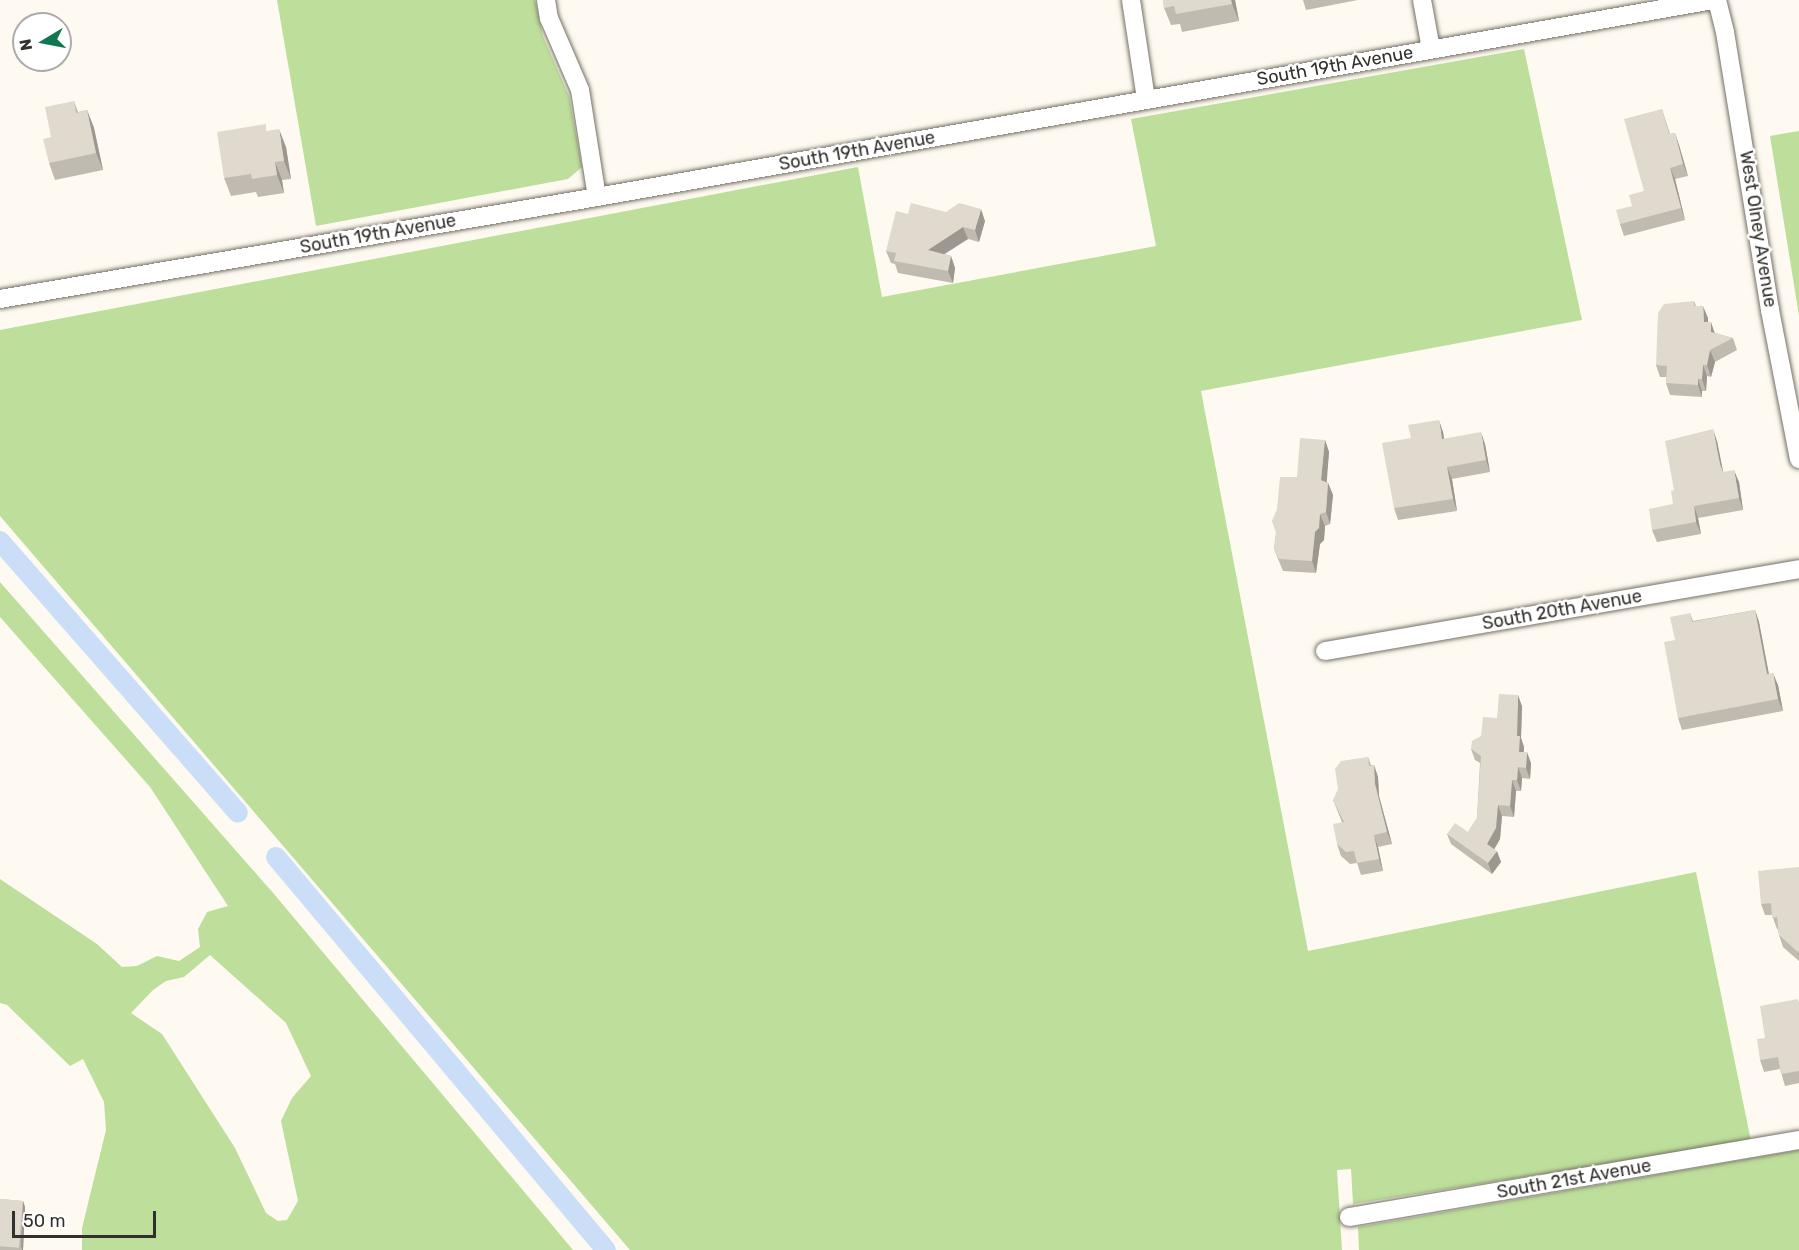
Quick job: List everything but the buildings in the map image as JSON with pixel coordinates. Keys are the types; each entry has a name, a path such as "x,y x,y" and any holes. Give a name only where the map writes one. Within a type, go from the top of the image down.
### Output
{"street":[{"path":"546,0 549,18 580,90 597,197"},
{"path":"1131,0 1146,99"},
{"path":"1422,0 1431,50"},
{"name":"South 19th Avenue","path":"0,299 597,197 1715,0"},
{"name":"West Olney Avenue","path":"1715,0 1725,32 1770,310 1799,459"},
{"name":"South 20th Avenue","path":"1325,651 1799,569"},
{"name":"South 21st Avenue","path":"1349,1217 1799,1140"}],"green space":[{"path":"277,0 535,0 543,36 569,96 582,167 568,179 316,226"},
{"path":"1524,49 1582,320 1201,391 1308,951 1696,872 1751,1141 1353,1204 1351,1169 1337,1170 1342,1250 630,1250 0,516 0,330 858,167 882,297 1156,246 1131,119"},
{"path":"1799,131 1799,316 1770,136"},
{"path":"0,582 274,894 573,1250 82,1250 82,1228 106,1130 104,1102 83,1059 70,1066 7,1005 0,1003 0,879 97,944 122,967 137,966 157,956 179,961 200,947 198,929 207,912 228,906 150,787 0,617","holes":["210,955 286,1023 311,1076 292,1098 281,1121 298,1201 287,1220 278,1221 266,1213 235,1148 162,1034 131,1013 153,990 166,981 184,977"]},
{"path":"1799,1150 1799,1250 1359,1250 1358,1227"}],"waterway":[{"path":"0,541 238,813"},
{"path":"276,857 606,1250"}]}
